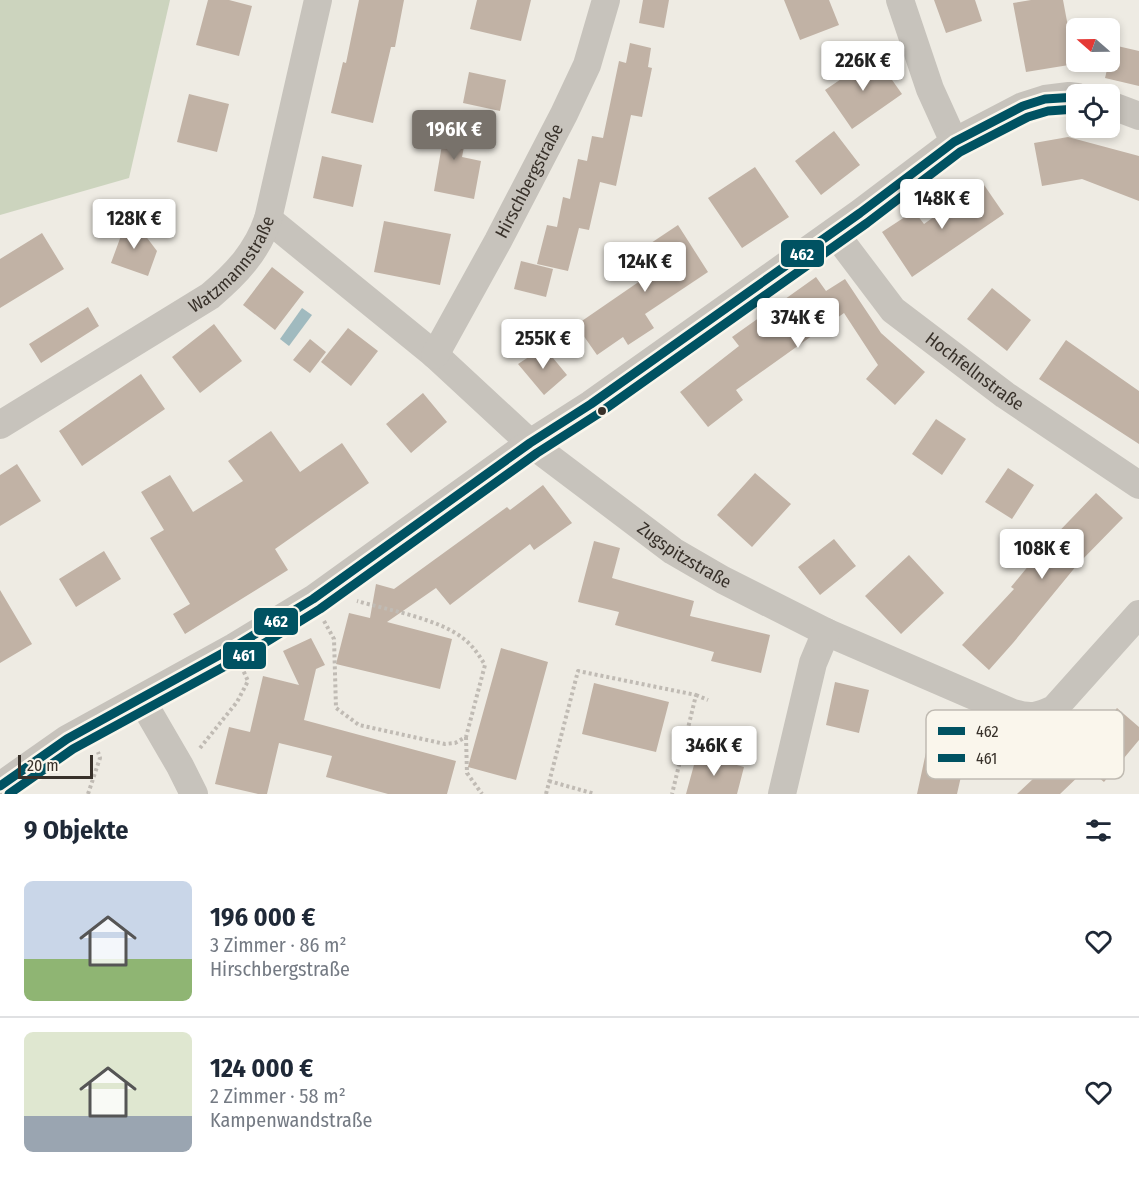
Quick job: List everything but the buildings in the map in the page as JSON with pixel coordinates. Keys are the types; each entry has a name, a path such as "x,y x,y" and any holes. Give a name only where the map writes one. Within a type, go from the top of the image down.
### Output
{"street":[{"name":"Watzmannstraße","path":"0,425 210,296 234,276 250,256 263,236 268,219 318,0"},
{"name":"Hirschbergstraße","path":"435,355 564,114 587,64 606,0"},
{"path":"900,0 930,89 954,142"},
{"path":"0,786 67,739 234,647 319,595 530,443 600,397 834,232 954,142 1023,106 1045,99 1066,98"},
{"path":"1120,109 1139,116"},
{"name":"Zugspitzstraße","path":"268,219 435,355 530,443 673,551 723,580 826,632 1006,710"},
{"name":"Hochfellnstraße","path":"834,232 893,310 1005,395 1139,485"},
{"name":"Zugspitzstraße","path":"1052,710 1139,614"},
{"path":"782,794 813,663 826,632"},
{"path":"141,699 194,794"}],"path":[{"path":"319,595 334,639 336,708 359,725 446,744 455,743 466,736"},
{"path":"319,595 437,624 463,638 476,651 485,665 466,736 467,773 482,794"},
{"path":"180,766 202,746 231,710 248,681 234,647"},
{"path":"546,794 578,671 696,695 708,700"},
{"path":"672,794 696,695"},
{"path":"88,794 100,758 97,747"},
{"path":"549,781 595,794"}],"green space":[{"path":"0,0 170,0 129,178 0,215"}],"water":[{"path":"302,308 312,315 289,346 280,339"}],"transit line":[{"name":"462","path":"0,786 67,739 234,647 313,599 530,443 591,404 860,213 954,142 1023,106 1045,99 1066,98"},
{"name":"461","path":"9,794 73,749 240,658 320,609 537,453 598,414 867,223 960,152 1028,117 1048,111 1066,110"}]}
